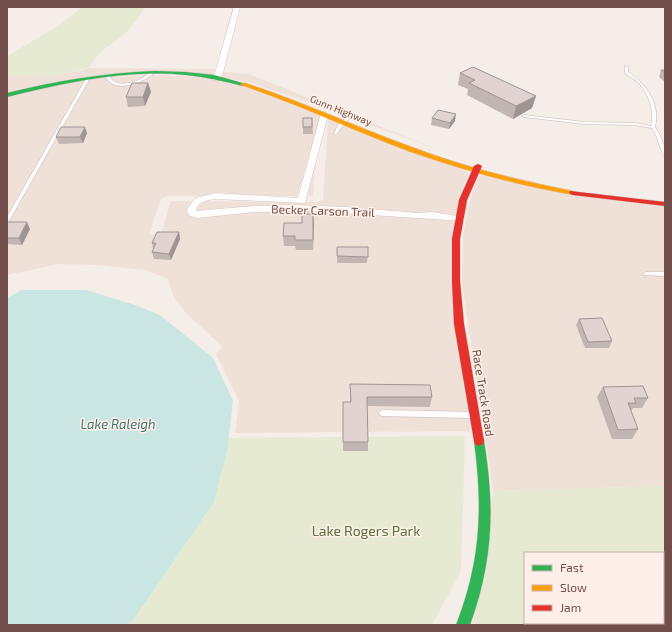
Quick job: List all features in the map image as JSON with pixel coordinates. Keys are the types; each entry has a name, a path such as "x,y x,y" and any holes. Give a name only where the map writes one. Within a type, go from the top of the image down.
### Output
{"main road":[{"name":"Gunn Highway","path":"7,95 107,75 152,73 216,78 249,85 277,94 324,115 345,121 417,152 517,182 575,194 665,204"},
{"path":"277,94 345,121"},
{"path":"476,169 563,186 665,198"},
{"name":"Race Track Road","path":"463,625 478,583 486,526 484,472 474,415 455,283 456,247 460,219 465,195 476,169"}],"street":[{"path":"216,78 219,73 237,7"},
{"name":"Becker Carson Trail","path":"324,115 302,201 215,196 204,198 191,208 191,213 197,215 236,210 319,208 418,216 432,215 460,219"}],"lane":[{"path":"626,67 626,72 643,85 648,93 653,105 656,121 653,127"},
{"path":"7,220 88,78"},
{"path":"524,116 584,123 635,124 653,127 658,134 665,155"},
{"path":"336,133 338,127 345,121"},
{"path":"646,274 665,274"},
{"path":"382,413 474,415"}],"shaded area":[{"path":"89,68 216,69 213,75 149,71 7,93 7,75 77,72"},
{"path":"223,72 249,74 439,150 252,83 221,77"},
{"path":"147,75 197,77 247,86 319,116 313,196 167,196 161,199 149,234 161,234 171,201 317,202 323,200 328,119 414,153 469,172 457,205 470,433 465,431 235,433 239,401 216,354 222,346 187,314 174,298 168,279 145,270 98,265 58,264 7,275 7,97 81,80"},
{"path":"478,175 665,206 665,486 493,491 462,284 463,235 468,207"}],"green space":[{"path":"82,7 145,7 129,29 100,53 89,68 52,76 7,75 7,56 58,26"},
{"name":"Lake Rogers Park","path":"465,436 461,571 432,625 7,625 7,440"},
{"path":"665,486 665,625 473,625 493,491"}],"water":[{"name":"Lake Raleigh","path":"22,290 86,290 135,305 160,315 213,358 233,401 227,451 214,502 133,620 126,625 7,625 7,298"}],"building":[{"path":"473,67 536,96 516,106 469,83 475,80 460,73"},
{"path":"132,83 148,83 143,97 126,97"},
{"path":"438,110 456,114 450,123 432,118"},
{"path":"303,118 312,118 312,127 303,127"},
{"path":"61,127 85,127 80,137 56,137"},
{"path":"302,214 313,214 313,240 295,240 295,236 283,236 284,223 302,223"},
{"path":"7,222 27,222 19,238 7,238"},
{"path":"157,232 179,232 169,254 152,252 156,243 152,243"},
{"path":"337,247 368,247 368,257 337,256"},
{"path":"602,318 612,341 588,342 579,319"},
{"path":"350,384 430,385 432,397 367,397 368,442 343,442 343,402 351,402"},
{"path":"643,386 648,398 634,398 636,403 628,403 638,429 618,430 603,387"}],"traffic: fast":[{"path":"7,95 95,77 155,72 185,73 214,77 243,84"},
{"path":"463,625 478,580 482,557 485,488 479,441"}],"traffic: slow":[{"path":"243,84 433,157 502,178 573,193"}],"traffic: jam":[{"path":"478,166 463,200 456,239 456,281 459,324 479,441"},
{"path":"573,193 665,204"}]}
